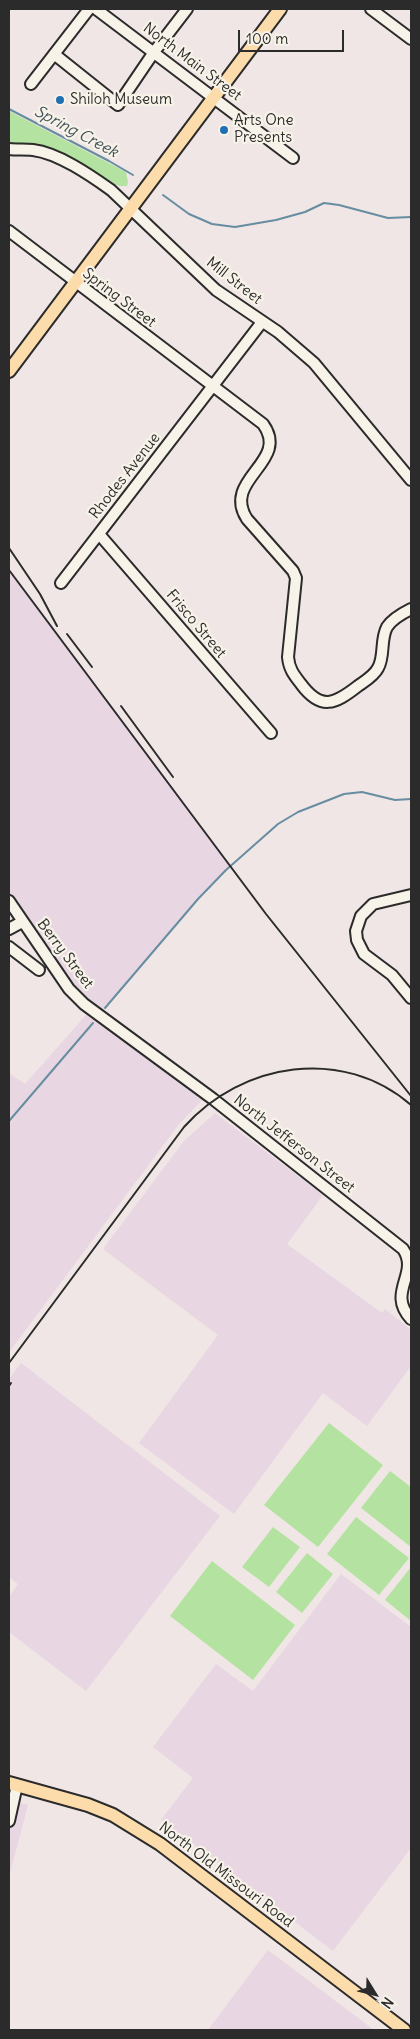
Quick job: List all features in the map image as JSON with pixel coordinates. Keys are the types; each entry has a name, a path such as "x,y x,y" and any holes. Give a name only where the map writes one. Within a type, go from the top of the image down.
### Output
{"main road":[{"path":"9,371 280,9"},
{"name":"North Old Missouri Road","path":"13,1784 88,1804 137,1828 404,2030"}],"street":[{"path":"31,84 89,9"},
{"name":"North Main Street","path":"96,9 293,158"},
{"path":"54,54 118,105 154,52 187,9"},
{"path":"371,9 411,39"},
{"name":"Mill Street","path":"9,150 31,150 49,154 95,179 131,207 216,290 289,341 314,363 411,480"},
{"name":"Spring Street","path":"9,231 212,387"},
{"name":"Rhodes Avenue","path":"61,583 262,322"},
{"path":"212,387 263,424 268,432 270,448 244,487 240,503 246,519 293,571 296,578 288,657 289,668 308,694 320,701 335,701 342,698 373,674 381,662 386,628 411,609"},
{"name":"Frisco Street","path":"99,534 271,733"},
{"path":"411,895 373,904 361,916 356,931 357,940 364,954 392,975 411,998"},
{"name":"Berry Street","path":"9,901 69,989 103,1019"},
{"path":"9,929 22,922"},
{"path":"9,947 39,970"},
{"name":"North Jefferson Street","path":"103,1019 212,1099 403,1249 410,1261 410,1267 401,1298 402,1307 411,1319"},
{"path":"9,1821 13,1784"}],"shaded area":[{"path":"9,571 231,866 198,899 99,1015 84,1004 9,901"},
{"path":"86,1015 204,1098 179,1124 10,1351 9,1073 25,1084"},
{"path":"215,1113 323,1195 287,1244 382,1313 385,1309 411,1330 411,1366 367,1426 323,1393 234,1514 139,1443 218,1335 103,1249 184,1141"},
{"path":"21,1363 220,1516 86,1691 9,1632 9,1597 18,1584 9,1577 9,1379"},
{"path":"341,1574 411,1627 411,1848 333,1951 161,1820 193,1778 153,1747 216,1664 253,1691"},
{"path":"9,1800 28,1805 9,1877"},
{"path":"268,1950 374,2030 208,2030"}],"green space":[{"path":"9,111 126,172 127,186 119,186 66,156 9,149"},
{"path":"329,1423 383,1465 318,1547 264,1505"},
{"path":"390,1471 411,1487 411,1547 361,1508"},
{"path":"356,1517 409,1558 379,1595 327,1554"},
{"path":"273,1527 300,1547 269,1587 242,1567"},
{"path":"307,1553 333,1574 302,1613 276,1592"},
{"path":"212,1561 295,1625 253,1680 170,1616"},
{"path":"411,1567 411,1621 385,1600"}],"waterway":[{"name":"Spring Creek","path":"9,109 133,175"},
{"name":"Spring Creek","path":"163,195 189,214 212,224 235,227 276,220 305,212 324,203 388,218 411,217"},
{"path":"105,1008 198,899 226,870 278,824 298,812 344,794 362,792 395,800 411,799"},
{"path":"9,1121 93,1023"}],"railway":[{"path":"9,548 40,594 57,626"},
{"path":"9,570 266,914 411,1096"},
{"path":"67,634 92,667"},
{"path":"121,706 173,777"},
{"path":"9,1363 184,1127 208,1105 234,1088 263,1076 294,1070 325,1069 355,1074 384,1086 411,1105"}],"place":[{"name":"Shiloh Museum","path":"60,100"},
{"name":"Arts One Presents","path":"224,130"}]}
